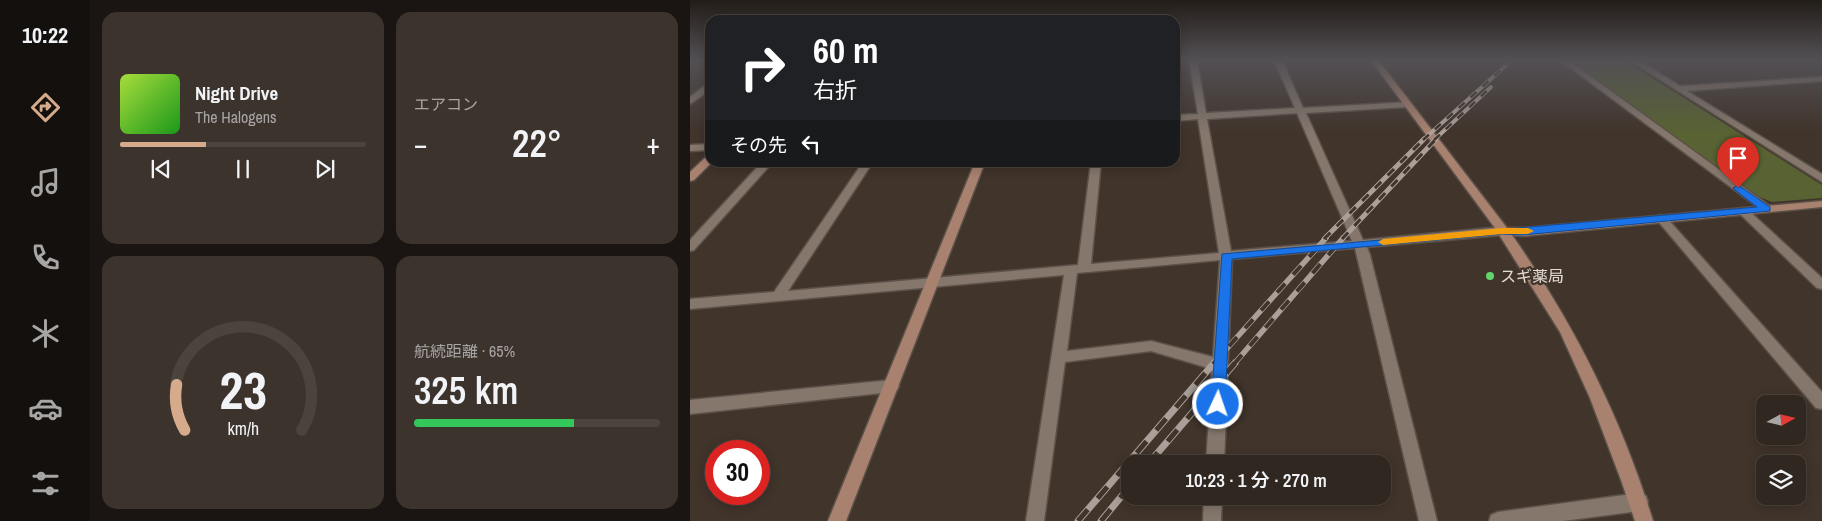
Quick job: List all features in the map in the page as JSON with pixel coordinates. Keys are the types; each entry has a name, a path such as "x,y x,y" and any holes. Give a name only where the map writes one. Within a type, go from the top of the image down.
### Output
{"street":[{"path":"1197,84 1226,256 1215,455"},
{"path":"1289,84 1364,255 1428,521"},
{"path":"1392,84 1502,231 1535,278 1568,333 1599,402 1639,502 1644,521"},
{"path":"1596,84 1767,209"},
{"path":"1671,84 1822,179"},
{"path":"1679,89 1746,84"},
{"path":"690,101 705,90"},
{"path":"1180,118 1406,104"},
{"path":"690,148 705,147"},
{"path":"690,178 705,164"},
{"path":"690,247 763,167"},
{"path":"778,296 865,167"},
{"path":"837,521 978,167"},
{"path":"1035,521 1059,357 1078,269 1095,167"},
{"path":"690,304 1502,231 1523,232 1822,204"},
{"path":"1743,211 1822,285"},
{"path":"1661,218 1822,403"},
{"path":"1059,357 1151,346 1220,364"},
{"path":"690,407 891,386"},
{"path":"1498,521 1639,502"},
{"path":"1212,521 1213,505"}],"green space":[{"path":"1602,84 1663,84 1822,185 1822,198 1772,202 1757,196"}],"railway":[{"path":"1423,140 1485,84"},
{"path":"1434,140 1491,87"},
{"path":"1342,239 1436,139"},
{"path":"1324,239 1423,140"},
{"path":"1213,364 1326,238"},
{"path":"1234,364 1343,238"},
{"path":"1078,521 1214,363"},
{"path":"1156,455 1235,363"},
{"path":"1101,521 1121,497"}],"slow traffic":[{"path":"1383,242 1502,231 1528,231"}],"place":[{"name":"スギ薬局","path":"1490,276"}],"route":[{"path":"1218,404 1226,256 1502,231 1523,232 1767,209 1738,188"}]}
